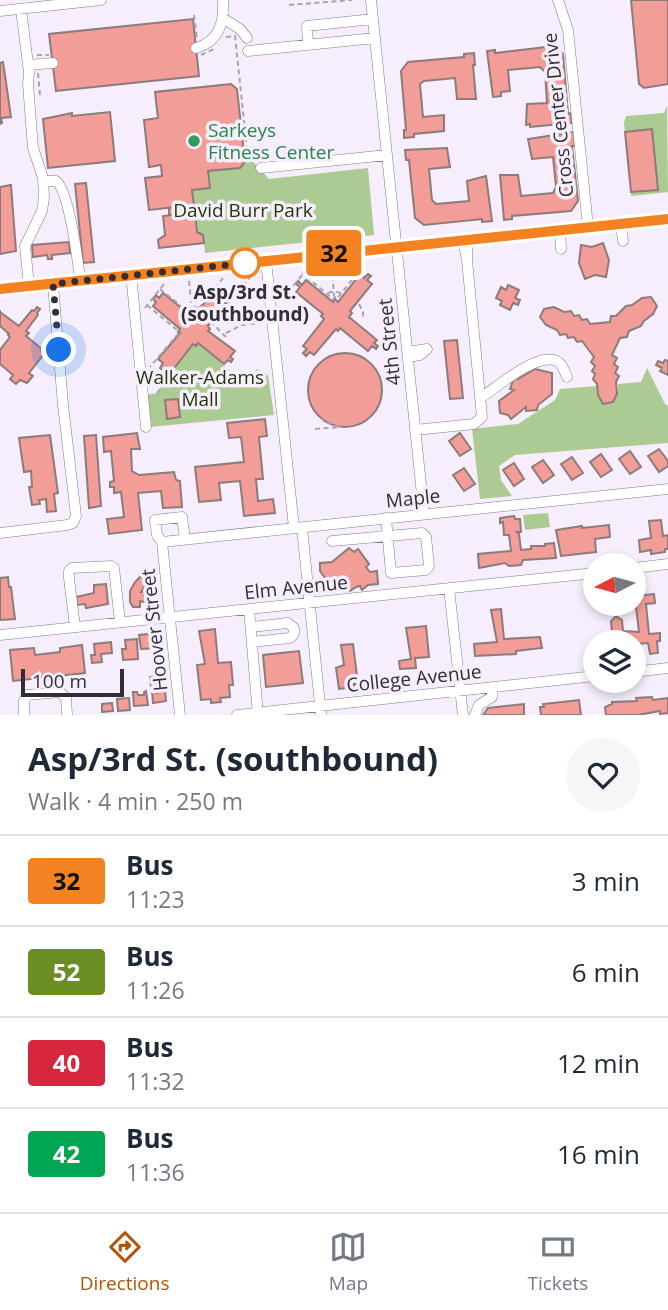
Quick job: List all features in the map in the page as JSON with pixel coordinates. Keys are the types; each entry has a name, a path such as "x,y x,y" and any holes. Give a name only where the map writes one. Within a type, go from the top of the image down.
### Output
{"street":[{"path":"0,11 101,0"},
{"path":"198,47 206,45 214,38 224,19 223,0"},
{"name":"4th Street","path":"371,0 424,514"},
{"name":"Cross Center Drive","path":"558,0 568,30 588,227"},
{"path":"21,9 33,67 33,148 43,181 42,212 25,246 29,286"},
{"path":"224,19 240,29 247,38"},
{"path":"308,45 307,26 373,19"},
{"path":"248,51 375,38"},
{"path":"33,67 52,59"},
{"path":"261,168 387,155"},
{"path":"43,181 56,181 64,190 76,246 80,281"},
{"path":"0,289 668,219"},
{"path":"621,224 623,242"},
{"path":"560,230 561,249"},
{"path":"415,430 474,424 482,416 465,240"},
{"path":"266,261 298,528 308,586 321,710"},
{"path":"131,274 146,427"},
{"path":"0,533 67,525 73,523 76,516 53,284"},
{"path":"482,397 534,363 554,360 561,365 567,377"},
{"name":"Maple","path":"162,542 668,489"},
{"name":"Hoover Street","path":"180,715 162,542 157,535 155,520 183,517 185,539"},
{"path":"332,541 387,536 422,533 426,537 429,566 426,570 391,573 387,536 386,518"},
{"path":"646,567 668,565"},
{"path":"75,627 69,578 72,568 114,568 120,622"},
{"name":"Elm Avenue","path":"0,635 583,574"},
{"path":"449,588 463,715"},
{"path":"249,609 258,714"},
{"path":"251,627 288,623 294,628 290,638 252,642"},
{"path":"646,671 668,668"},
{"name":"College Avenue","path":"237,715 321,710 460,691 583,678"},
{"path":"475,715 480,705 492,697 492,688"},
{"path":"24,715 23,701 27,695 60,692 66,698 67,715"}],"path":[{"path":"289,5 352,0"},
{"path":"194,15 198,47 204,55 219,44"},
{"path":"220,37 235,36 248,159"},
{"path":"36,55 52,59"},
{"path":"33,67 40,95"},
{"path":"332,267 335,297"},
{"path":"283,299 303,272 333,299 337,299 361,268"},
{"path":"252,275 212,323 226,335 242,325 258,323"},
{"path":"160,289 185,310 195,313 223,278"},
{"path":"190,281 192,311"},
{"path":"150,367 178,334 177,330 146,306 164,284"},
{"path":"334,290 341,293"},
{"path":"327,294 334,290"},
{"path":"359,304 363,318"},
{"path":"185,310 192,306 199,308"},
{"path":"157,393 170,376"},
{"path":"315,429 340,427 321,420"}],"green space":[{"path":"667,105 668,192 631,196 624,123 626,116 664,113"},
{"name":"David Burr Park","path":"248,156 269,179 368,168 374,235 205,253 203,235 193,224 189,211 188,206 194,205 192,190 208,171 240,168"},
{"name":"Walker-Adams Mall","path":"198,343 245,383 257,369 268,375 274,415 150,427 147,395 157,393 193,344 196,346"},
{"path":"647,368 668,406 668,443 515,455 499,466 501,480 512,496 480,499 472,429 518,424 555,400 560,389 597,386 603,403 613,402 618,384 641,382"},
{"path":"548,513 550,527 525,530 523,515"}],"building":[{"path":"631,0 668,0 668,84 644,88 639,84"},
{"path":"193,19 199,76 56,91 49,34"},
{"path":"554,46 563,54 568,114 571,113 572,123 530,127 530,124 526,125 527,104 547,103 545,72 540,67 508,70 510,91 493,97 487,51 495,50 495,53"},
{"path":"474,53 476,99 457,99 455,78 424,81 420,84 423,117 444,115 444,131 414,134 414,137 404,138 406,130 401,71 408,62 464,57 464,54"},
{"path":"3,62 11,117 1,118 0,124 0,63"},
{"name":"Sarkeys Fitness Center","path":"231,84 237,89 245,162 240,168 208,171 210,188 192,190 194,205 149,210 145,178 162,176 161,165 149,167 144,120 158,118 155,92"},
{"path":"110,112 115,161 48,168 43,119 72,113 72,116"},
{"path":"652,129 658,190 631,192 625,132"},
{"path":"574,132 575,146 572,146 578,201 571,211 512,216 512,219 504,220 500,175 518,175 521,196 553,193 556,187 553,157 532,159 528,139"},
{"path":"447,148 450,167 429,169 432,200 436,204 469,201 467,181 486,176 492,221 482,222 482,219 424,225 415,218 409,160 406,160 405,150"},
{"path":"86,183 94,262 83,263 75,184"},
{"path":"11,185 16,251 0,254 0,187"},
{"path":"188,206 189,213 169,215 169,208"},
{"path":"195,212 197,232 203,235 204,243 159,248 158,240 165,235 163,216"},
{"path":"69,242 70,253 52,255 52,259 48,259 47,255 33,257 32,245"},
{"path":"603,243 609,260 606,277 595,275 585,279 579,263 581,245 592,247"},
{"path":"360,274 364,278 368,274 371,276 367,280 372,284 350,311 352,313 349,317 377,340 374,343 378,346 376,349 372,346 368,351 340,328 338,331 336,329 314,355 310,352 306,356 303,353 307,349 303,346 324,319 321,316 323,314 296,292 300,287 296,284 298,281 302,285 306,280 333,302 335,299 338,302"},
{"path":"508,285 519,290 515,298 520,300 518,305 513,303 510,310 500,305 502,301 496,298 501,287 506,290"},
{"path":"217,289 222,293 224,289 228,292 225,296 229,299 208,326 208,331 235,351 230,357 233,359 224,364 198,343 196,346 193,344 172,371 167,367 164,371 160,368 163,363 158,359 180,333 180,329 153,306 156,302 153,299 156,295 159,298 163,293 190,315 192,312 195,314"},
{"path":"651,297 657,306 653,314 641,326 629,331 627,337 620,338 612,355 617,358 614,364 618,367 615,373 619,376 616,382 617,394 613,402 603,404 593,379 595,374 592,371 595,366 591,362 594,357 582,341 577,342 574,337 568,338 566,334 560,335 540,317 544,309 554,307 564,312 571,311 582,320 587,319 590,324 610,322 611,316 616,316 626,306 642,298"},
{"path":"37,307 40,309 26,331 29,333 26,336 42,349 44,354 29,373 33,376 27,383 20,380 16,384 10,379 13,375 0,364 0,350 10,337 0,326 0,312 19,326 32,310"},
{"path":"457,340 463,398 450,399 444,341"},
{"path":"345,353 359,356 371,364 379,376 382,390 379,404 371,416 359,424 345,427 331,424 319,416 311,404 308,390 311,376 319,364 331,356"},
{"path":"658,361 663,363 668,361 668,375 656,365"},
{"path":"535,369 552,373 552,394 538,405 537,410 526,411 526,407 511,419 500,413 499,401 514,390 510,389 514,378 518,379"},
{"path":"178,399 180,417 167,419 165,400"},
{"path":"265,419 267,436 259,437 263,479 256,479 258,501 273,499 275,513 244,516 240,481 219,483 221,500 199,502 195,467 244,462 241,437 229,438 227,423"},
{"path":"137,433 140,449 131,449 132,471 139,475 174,472 176,480 180,481 182,507 163,508 161,491 138,493 142,530 109,534 107,519 124,517 121,492 114,493 114,487 110,487 110,482 114,481 111,451 104,452 103,437"},
{"path":"460,433 471,449 460,456 449,441"},
{"path":"50,435 58,493 54,494 56,511 47,512 46,499 39,500 40,504 32,505 29,487 32,487 31,471 24,472 19,438"},
{"path":"96,435 101,506 89,508 84,436"},
{"path":"659,449 668,461 668,466 659,472 648,456"},
{"path":"630,451 641,467 630,474 619,459"},
{"path":"601,454 612,470 601,477 590,462"},
{"path":"572,457 583,473 572,480 561,464"},
{"path":"543,460 554,475 543,483 532,467"},
{"path":"514,463 524,479 514,486 503,470"},
{"path":"464,468 475,484 464,491 453,475"},
{"path":"514,516 515,519 520,519 521,532 517,532 521,550 554,543 556,558 523,560 521,565 509,566 505,563 479,568 478,554 511,551 509,535 504,535 500,518"},
{"path":"661,520 663,536 668,535 668,549 651,554 651,550 640,552 639,540 651,538 649,521"},
{"path":"609,525 610,537 595,539 596,552 561,556 556,530"},
{"path":"349,548 354,552 358,549 369,564 366,567 370,572 377,571 378,584 368,585 362,590 360,586 356,587 350,591 347,588 340,589 340,584 333,589 320,571 320,563 332,562"},
{"path":"144,573 147,583 141,592 151,592 154,599 148,603 140,601 140,607 133,607 130,591"},
{"path":"8,577 15,619 0,620 0,578"},
{"path":"106,584 108,604 86,608 85,604 77,605 76,597 94,593 94,585"},
{"path":"654,594 655,603 646,604 646,595"},
{"path":"646,604 649,634 660,633 660,641 657,641 658,653 650,654 646,643 646,630 639,630 637,616 646,616"},
{"path":"501,609 504,639 540,637 542,648 516,651 516,654 475,656 474,644 497,642 491,610"},
{"path":"616,616 622,620 623,630 612,630 611,621"},
{"path":"426,626 429,657 415,658 416,668 400,669 399,661 411,659 406,628"},
{"path":"215,629 218,663 231,662 233,685 229,685 230,697 211,703 211,699 201,700 197,665 205,664 199,631"},
{"path":"158,633 160,648 141,649 139,635"},
{"path":"137,639 138,659 123,660 125,640"},
{"path":"111,642 112,653 101,654 102,662 92,663 91,655 95,655 94,644"},
{"path":"353,644 358,684 339,689 336,668 344,665 341,645"},
{"path":"82,645 85,673 13,681 10,650 34,648 35,655 60,652 60,648"},
{"path":"299,651 303,683 266,687 263,655"},
{"path":"163,675 164,686 151,687 150,677"},
{"path":"152,690 156,690 156,693 165,691 166,701 153,703"},
{"path":"146,691 148,705 134,706 133,692 144,695"},
{"path":"652,697 653,700 668,698 668,713 660,714 660,711 638,715 606,715 605,707 612,702 637,701 636,698"},
{"path":"129,698 130,710 118,711 117,699"},
{"path":"579,700 581,715 541,715 540,707 544,707 543,704"},
{"path":"112,703 113,711 102,712 102,704"},
{"path":"524,704 524,715 483,715 488,708"}],"bus line":[{"name":"32","path":"0,289 668,219"}],"place":[{"name":"Sarkeys Fitness Center","path":"194,141"},
{"name":"Asp/3rd St. (southbound)","path":"245,263"}],"route":[{"path":"59,350 53,284 245,263"}]}
